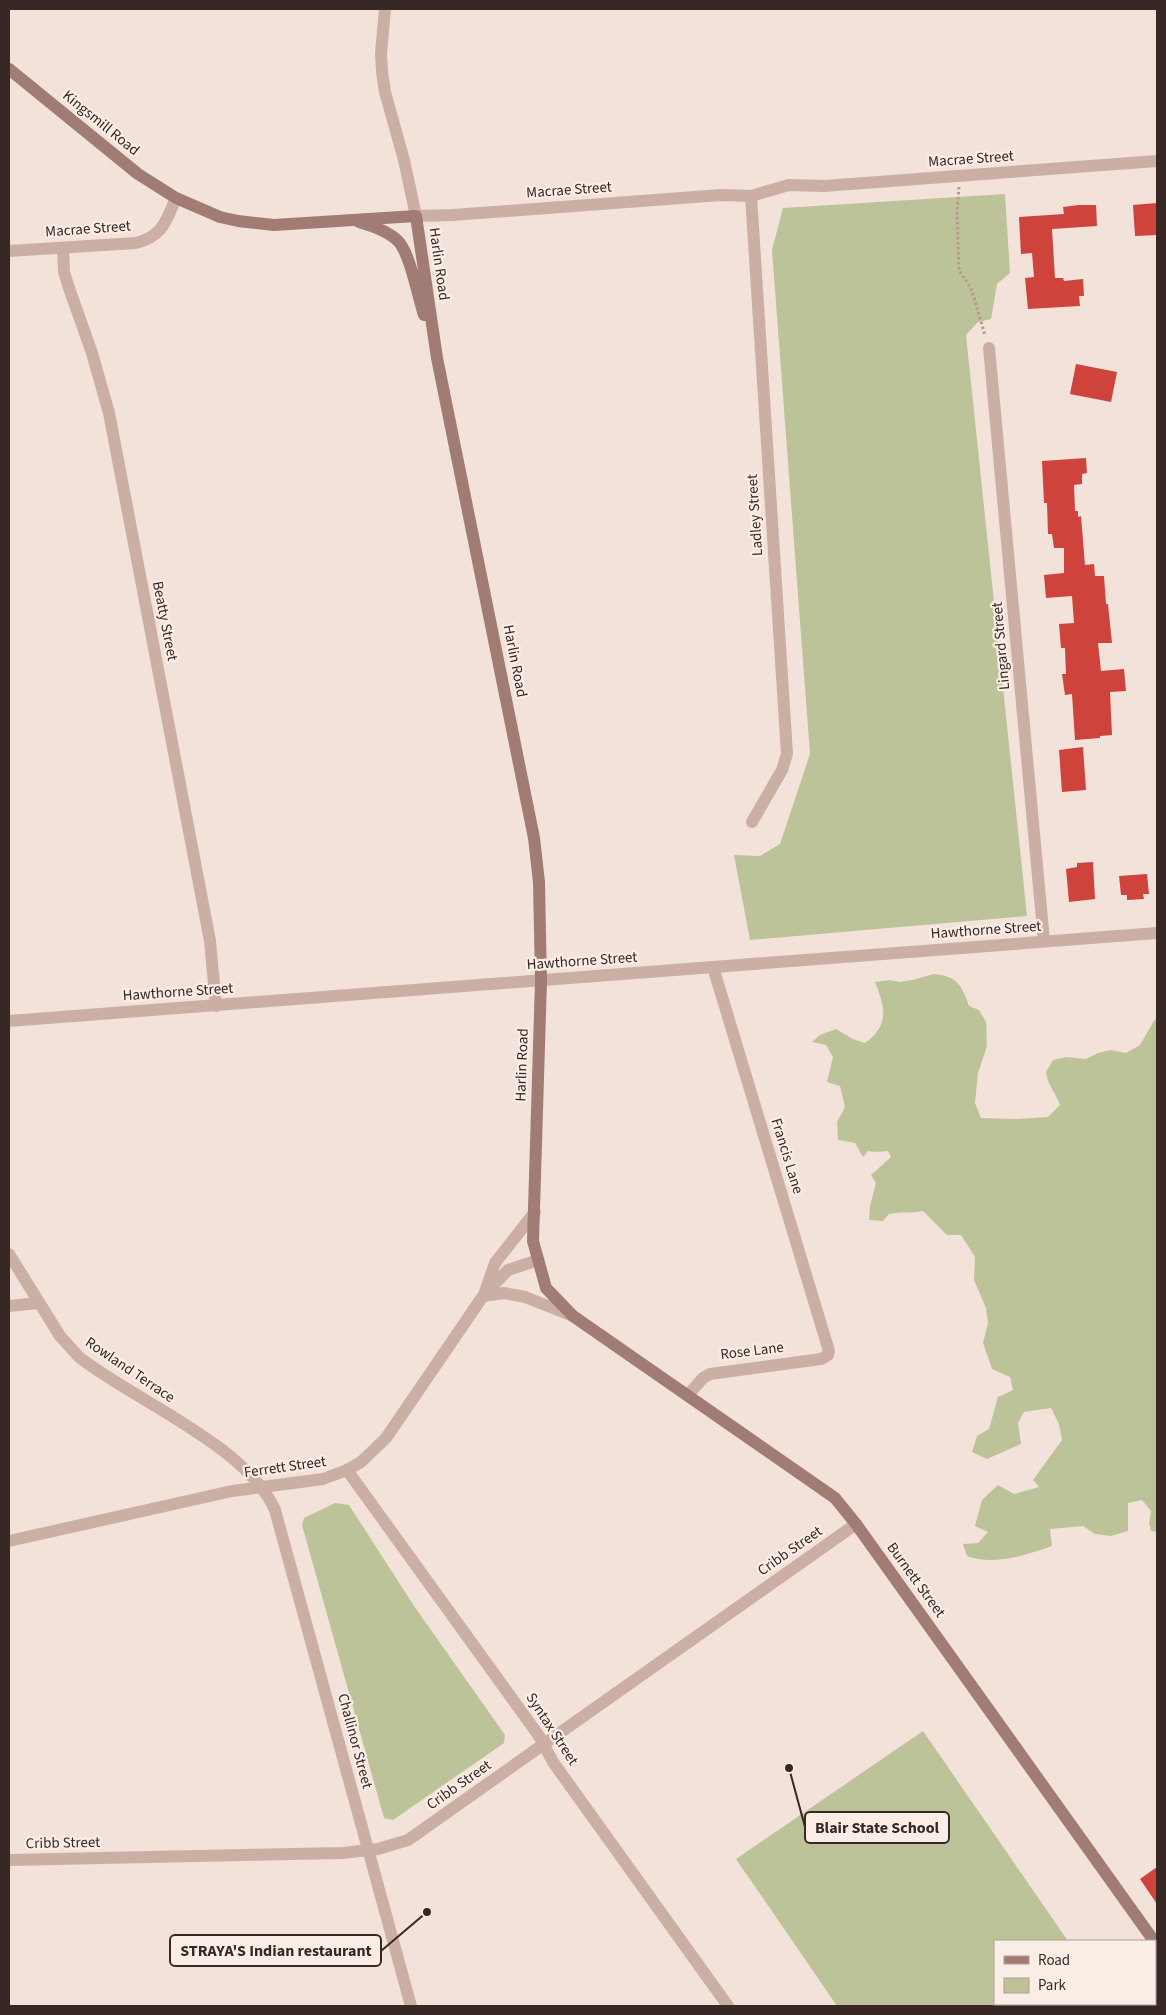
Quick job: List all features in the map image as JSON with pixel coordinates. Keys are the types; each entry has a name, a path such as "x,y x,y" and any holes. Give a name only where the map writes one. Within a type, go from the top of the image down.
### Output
{"main road":[{"name":"Kingsmill Road","path":"9,69 138,174 176,198"},
{"name":"Macrae Street","path":"176,198 213,214 238,221 274,225 416,216"},
{"name":"Harlin Road","path":"416,216 437,358 534,838 539,882 541,981 533,1241 546,1288 573,1316"},
{"path":"352,220 386,232 398,241 404,249 437,358"},
{"name":"Burnett Street","path":"573,1316 829,1493 856,1524 1153,1940"}],"street":[{"name":"Harlin Road","path":"384,9 381,53 384,92 398,135 416,216"},
{"name":"Macrae Street","path":"416,216 453,215 721,195 751,196 789,185 824,186 1157,161"},
{"name":"Ladley Street","path":"751,196 787,754 782,770 752,822"},
{"name":"Macrae Street","path":"9,251 146,240 160,231 176,198"},
{"name":"Beatty Street","path":"63,248 64,272 92,353 108,413 210,941 216,1006"},
{"name":"Lingard Street","path":"989,348 1044,941"},
{"name":"Hawthorne Street","path":"9,1021 1157,933"},
{"name":"Francis Lane","path":"713,967 828,1347 828,1355"},
{"path":"535,1212 495,1263 483,1296 504,1293 526,1296 573,1316"},
{"name":"Rowland Terrace","path":"9,1254 66,1343 79,1357 227,1454 261,1487"},
{"name":"Ferrett Street","path":"9,1541 203,1497 323,1479 347,1470 361,1462 386,1438 483,1296 508,1270 538,1260"},
{"path":"9,1306 39,1303"},
{"name":"Rose Lane","path":"688,1395 710,1374 821,1359 828,1355"},
{"name":"Syntax Street","path":"347,1470 539,1736 553,1762 728,2006"},
{"name":"Challinor Street","path":"261,1487 275,1510 411,2006"},
{"name":"Cribb Street","path":"9,1860 343,1853 399,1843 417,1835 856,1524"}],"path":[{"path":"964,176 959,188 957,212 959,270 971,288 989,348"}],"green space":[{"path":"1005,194 1010,273 997,284 991,319 978,322 966,335 1027,916 750,940 734,855 760,856 780,844 810,754 772,250 783,208"},
{"path":"934,974 948,977 958,983 964,992 969,1006 979,1010 986,1022 987,1046 978,1073 975,1103 981,1118 1017,1119 1048,1117 1060,1105 1048,1081 1046,1072 1053,1060 1066,1057 1086,1059 1098,1053 1111,1050 1126,1053 1140,1045 1155,1019 1157,1021 1157,1532 1151,1531 1149,1523 1151,1511 1142,1500 1128,1503 1128,1531 1111,1536 1095,1534 1083,1526 1050,1529 1052,1546 1021,1556 999,1560 977,1559 967,1556 963,1544 978,1543 988,1532 975,1526 982,1500 998,1485 1014,1494 1039,1487 1033,1480 1062,1440 1059,1424 1051,1408 1024,1412 1018,1423 1021,1444 987,1459 972,1452 977,1436 989,1429 998,1397 1013,1390 1010,1377 992,1369 983,1343 988,1323 986,1308 974,1280 975,1257 961,1235 947,1235 923,1211 889,1214 883,1221 869,1220 870,1206 876,1183 871,1175 891,1157 888,1151 868,1151 863,1157 855,1143 838,1140 837,1122 845,1107 840,1086 827,1082 833,1057 826,1045 812,1042 820,1035 836,1029 853,1039 865,1043 879,1029 882,1022 883,1008 875,982 890,980 899,982"},
{"path":"335,1503 349,1505 414,1606 505,1735 504,1743 393,1820 384,1818 302,1525 304,1518"},
{"path":"923,1731 1067,1940 994,1940 994,2005 1084,2005 837,2006 736,1859"}],"building":[{"path":"1157,203 1157,235 1135,236 1133,205"},
{"path":"1096,205 1097,226 1052,229 1055,278 1063,278 1064,281 1083,279 1084,296 1079,296 1080,306 1028,309 1025,278 1034,277 1032,253 1021,254 1019,217 1064,214 1063,207"},
{"path":"1076,364 1117,372 1111,402 1070,394"},
{"path":"1086,458 1087,473 1082,474 1082,484 1074,485 1075,511 1078,511 1078,517 1081,516 1085,565 1094,564 1095,576 1104,576 1112,643 1098,643 1101,671 1124,669 1126,691 1110,692 1112,735 1075,740 1072,694 1065,695 1062,674 1066,674 1065,648 1061,648 1059,624 1074,623 1072,596 1046,598 1044,575 1064,573 1064,548 1054,548 1052,534 1048,534 1047,503 1044,503 1042,461"},
{"path":"1083,747 1086,790 1062,792 1059,750"},
{"path":"1093,862 1095,899 1069,902 1066,869 1077,867 1077,863"},
{"path":"1147,874 1149,894 1143,894 1144,899 1127,900 1127,895 1121,895 1119,876"},
{"path":"1157,1867 1157,1904 1140,1879"}],"place":[{"name":"Blair State School","path":"789,1768"},
{"name":"STRAYA'S Indian restaurant","path":"427,1912"}]}
